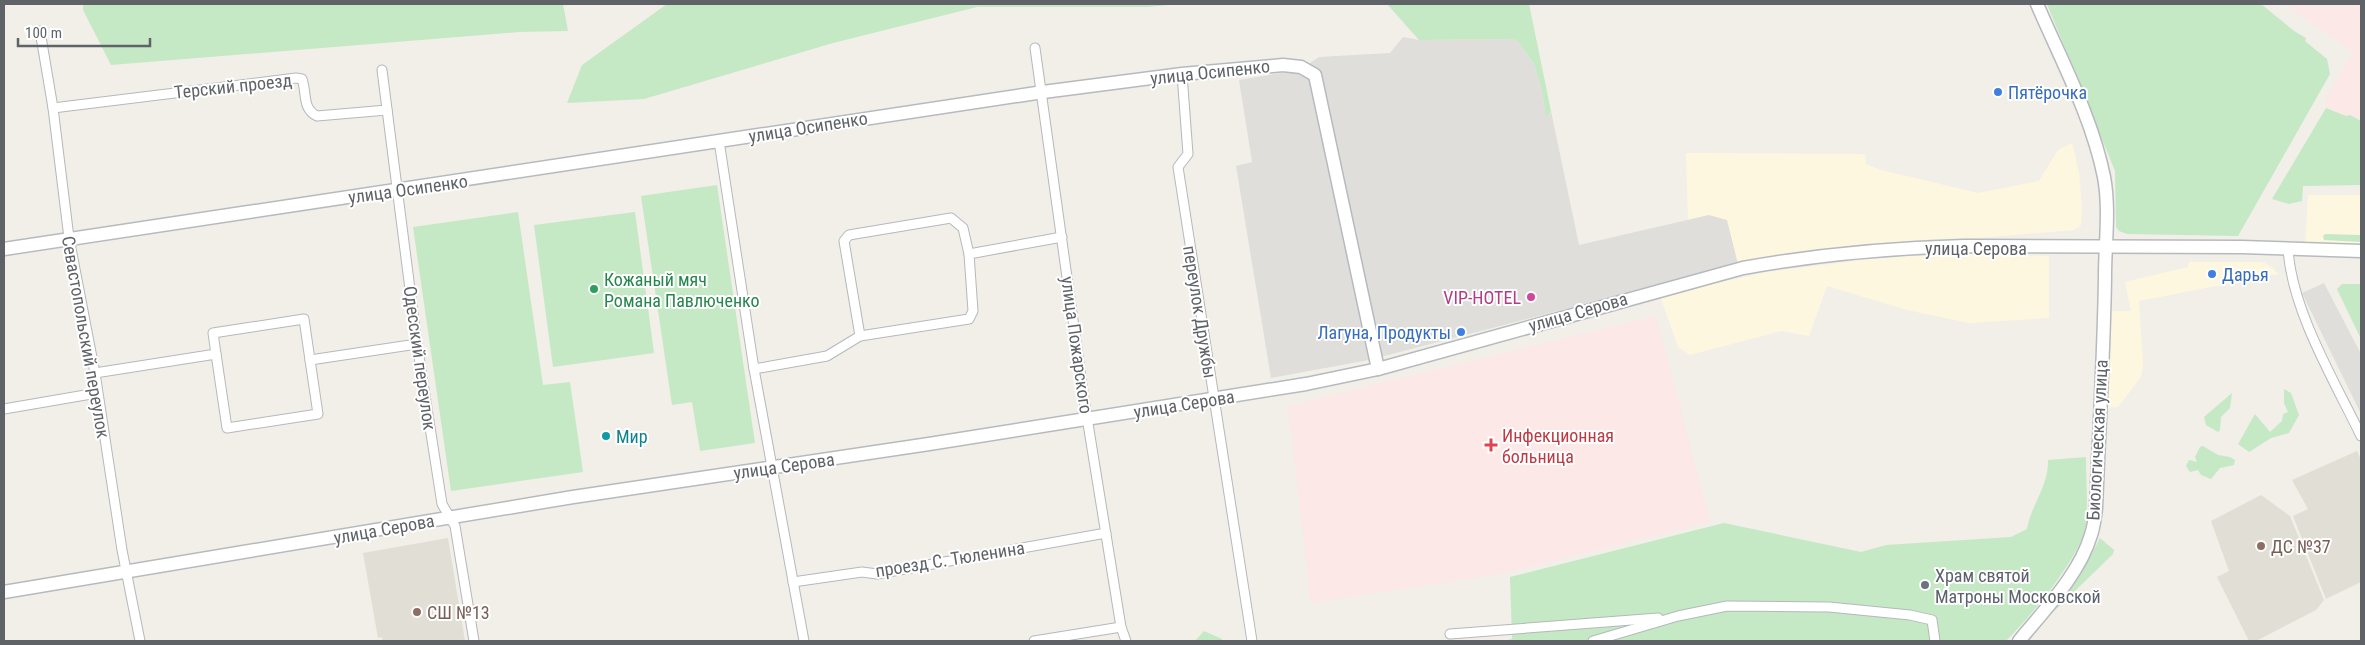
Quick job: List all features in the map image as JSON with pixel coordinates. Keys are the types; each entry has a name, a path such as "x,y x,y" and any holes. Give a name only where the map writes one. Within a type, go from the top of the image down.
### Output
{"main road":[{"name":"Биологическая улица","path":"2019,641 2072,575 2083,556 2092,534 2096,498 2106,246 2106,197 2098,155 2081,104 2037,4"},
{"name":"улица Осипенко","path":"4,249 398,191 1043,92 1182,74 1283,65 1301,67 1316,76 1378,369"},
{"name":"улица Серова","path":"4,592 450,517 1214,400 1378,369 1651,292 1748,267 1790,260 1928,247 2106,246 2361,251"}],"street":[{"name":"Севастопольский переулок","path":"40,31 53,108 69,238 95,373 126,572 140,641"},
{"name":"улица Пожарского","path":"1035,48 1043,92 1088,419 1121,627 1126,641"},
{"name":"Одесский переулок","path":"382,70 417,344 442,504 456,526 474,641"},
{"name":"переулок Дружбы","path":"1182,74 1188,154 1178,167 1252,641"},
{"name":"Терский проезд","path":"53,108 296,78 302,79 306,106 310,112 317,116 387,110"},
{"path":"719,141 754,369 804,641"},
{"path":"754,369 828,356 860,336 969,320 973,311 969,254 963,228 951,218 849,235 844,242 860,336"},
{"path":"969,254 1062,237"},
{"path":"2288,249 2290,274 2317,346 2361,436"},
{"path":"304,319 318,414 227,428 216,354 213,333 304,319"},
{"path":"310,360 417,344"},
{"path":"95,373 216,354"},
{"path":"4,410 97,394"},
{"name":"проезд С. Тюленина","path":"793,582 862,572 877,574 1106,533"},
{"path":"1593,641 1678,616 1727,606 1782,605 1877,611 1932,620 1935,641"},
{"path":"1450,634 1678,616"},
{"path":"1034,641 1121,627"}],"shaded area":[{"path":"2285,4 2361,4 2361,121 2350,115 2346,116 2326,108 2326,99 2353,52"},
{"path":"1403,37 1419,40 1516,39 1534,64 1542,91 1546,117 1551,111 1579,245 1709,215 1727,220 1738,264 1369,360 1271,378 1236,166 1252,162 1239,80 1299,70 1319,57 1390,53"},
{"path":"2072,143 2079,173 2082,208 2081,225 2074,230 1979,238 1932,239 1783,255 1738,264 1709,215 1688,220 1686,153 1865,154 1866,164 1881,170 1978,193 2039,181 2058,150"},
{"path":"2308,195 2361,195 2361,246 2305,244"},
{"path":"1918,253 2049,256 2049,318 1969,323 1907,310 1827,286 1809,336 1781,331 1690,355 1678,347 1660,296 1766,272"},
{"path":"2189,262 2263,262 2273,268 2278,274 2139,301 2143,363 2141,377 2118,407 2104,408 2108,311 2131,311 2125,282 2188,267"},
{"path":"2324,283 2361,354 2361,414 2302,293"},
{"name":"Инфекционная больница","path":"1656,316 1710,522 1505,573 1311,603 1288,406"},
{"path":"2357,451 2361,460 2361,582 2326,599 2293,516 2308,509 2292,480"},
{"name":"ДС №37","path":"2261,495 2290,516 2324,600 2316,610 2256,641 2249,641 2217,577 2229,571 2211,521"},
{"name":"СШ №13","path":"448,538 465,641 382,641 382,637 378,638 363,553"}],"green space":[{"path":"83,4 563,4 568,31 519,32 111,65 83,10"},
{"path":"667,4 1178,4 1148,7 977,7 833,43 644,99 567,103 582,65"},
{"path":"1387,4 1529,4 1551,111 1546,118 1542,91 1534,64 1516,39 1419,40"},
{"path":"2047,4 2261,4 2294,31 2306,38 2305,41 2327,59 2330,74 2238,236 2127,234 2119,231 2116,227 2115,171"},
{"path":"2326,108 2346,116 2350,115 2361,121 2361,185 2303,186 2302,201 2289,204 2272,199"},
{"path":"717,185 755,443 700,451 692,402 672,405 641,196"},
{"path":"518,212 543,385 570,382 583,472 451,491 413,227"},
{"name":"Кожаный мяч Романа Павлюченко","path":"635,212 654,353 553,367 534,225"},
{"path":"2325,234 2361,235 2361,242 2324,240 2323,236"},
{"path":"2342,284 2361,284 2361,339 2337,289"},
{"path":"2284,389 2291,393 2299,415 2289,433 2271,438 2249,452 2238,444 2255,414 2270,432 2282,421 2283,414 2288,412 2284,403"},
{"path":"2232,393 2230,408 2221,417 2220,430 2218,432 2206,425 2204,417"},
{"path":"2203,446 2218,455 2235,460 2234,465 2220,468 2211,479 2201,475 2198,470 2190,472 2186,466 2189,460 2197,462 2195,457 2200,447"},
{"path":"2086,457 2087,516 2082,537 2075,553 2053,586 2028,618 2006,641 1502,641 1512,639 1510,577 1724,523 1861,552 1886,545 2011,537 2027,529 2046,478 2048,460"},
{"path":"2100,538 2114,550 2113,554 2046,619 2081,574"},
{"path":"1204,631 1222,639 1222,641 1195,641"}],"place":[{"name":"Пятёрочка","path":"1998,92"},
{"name":"Дарья","path":"2212,274"},
{"name":"Кожаный мяч Романа Павлюченко","path":"594,289"},
{"name":"VIP-HOTEL","path":"1531,297"},
{"name":"Лагуна, Продукты","path":"1461,332"},
{"name":"Мир","path":"606,436"},
{"name":"Инфекционная больница","path":"1491,445"},
{"name":"ДС №37","path":"2261,546"},
{"name":"Храм святой Матроны Московской","path":"1925,585"},
{"name":"СШ №13","path":"417,612"}]}
